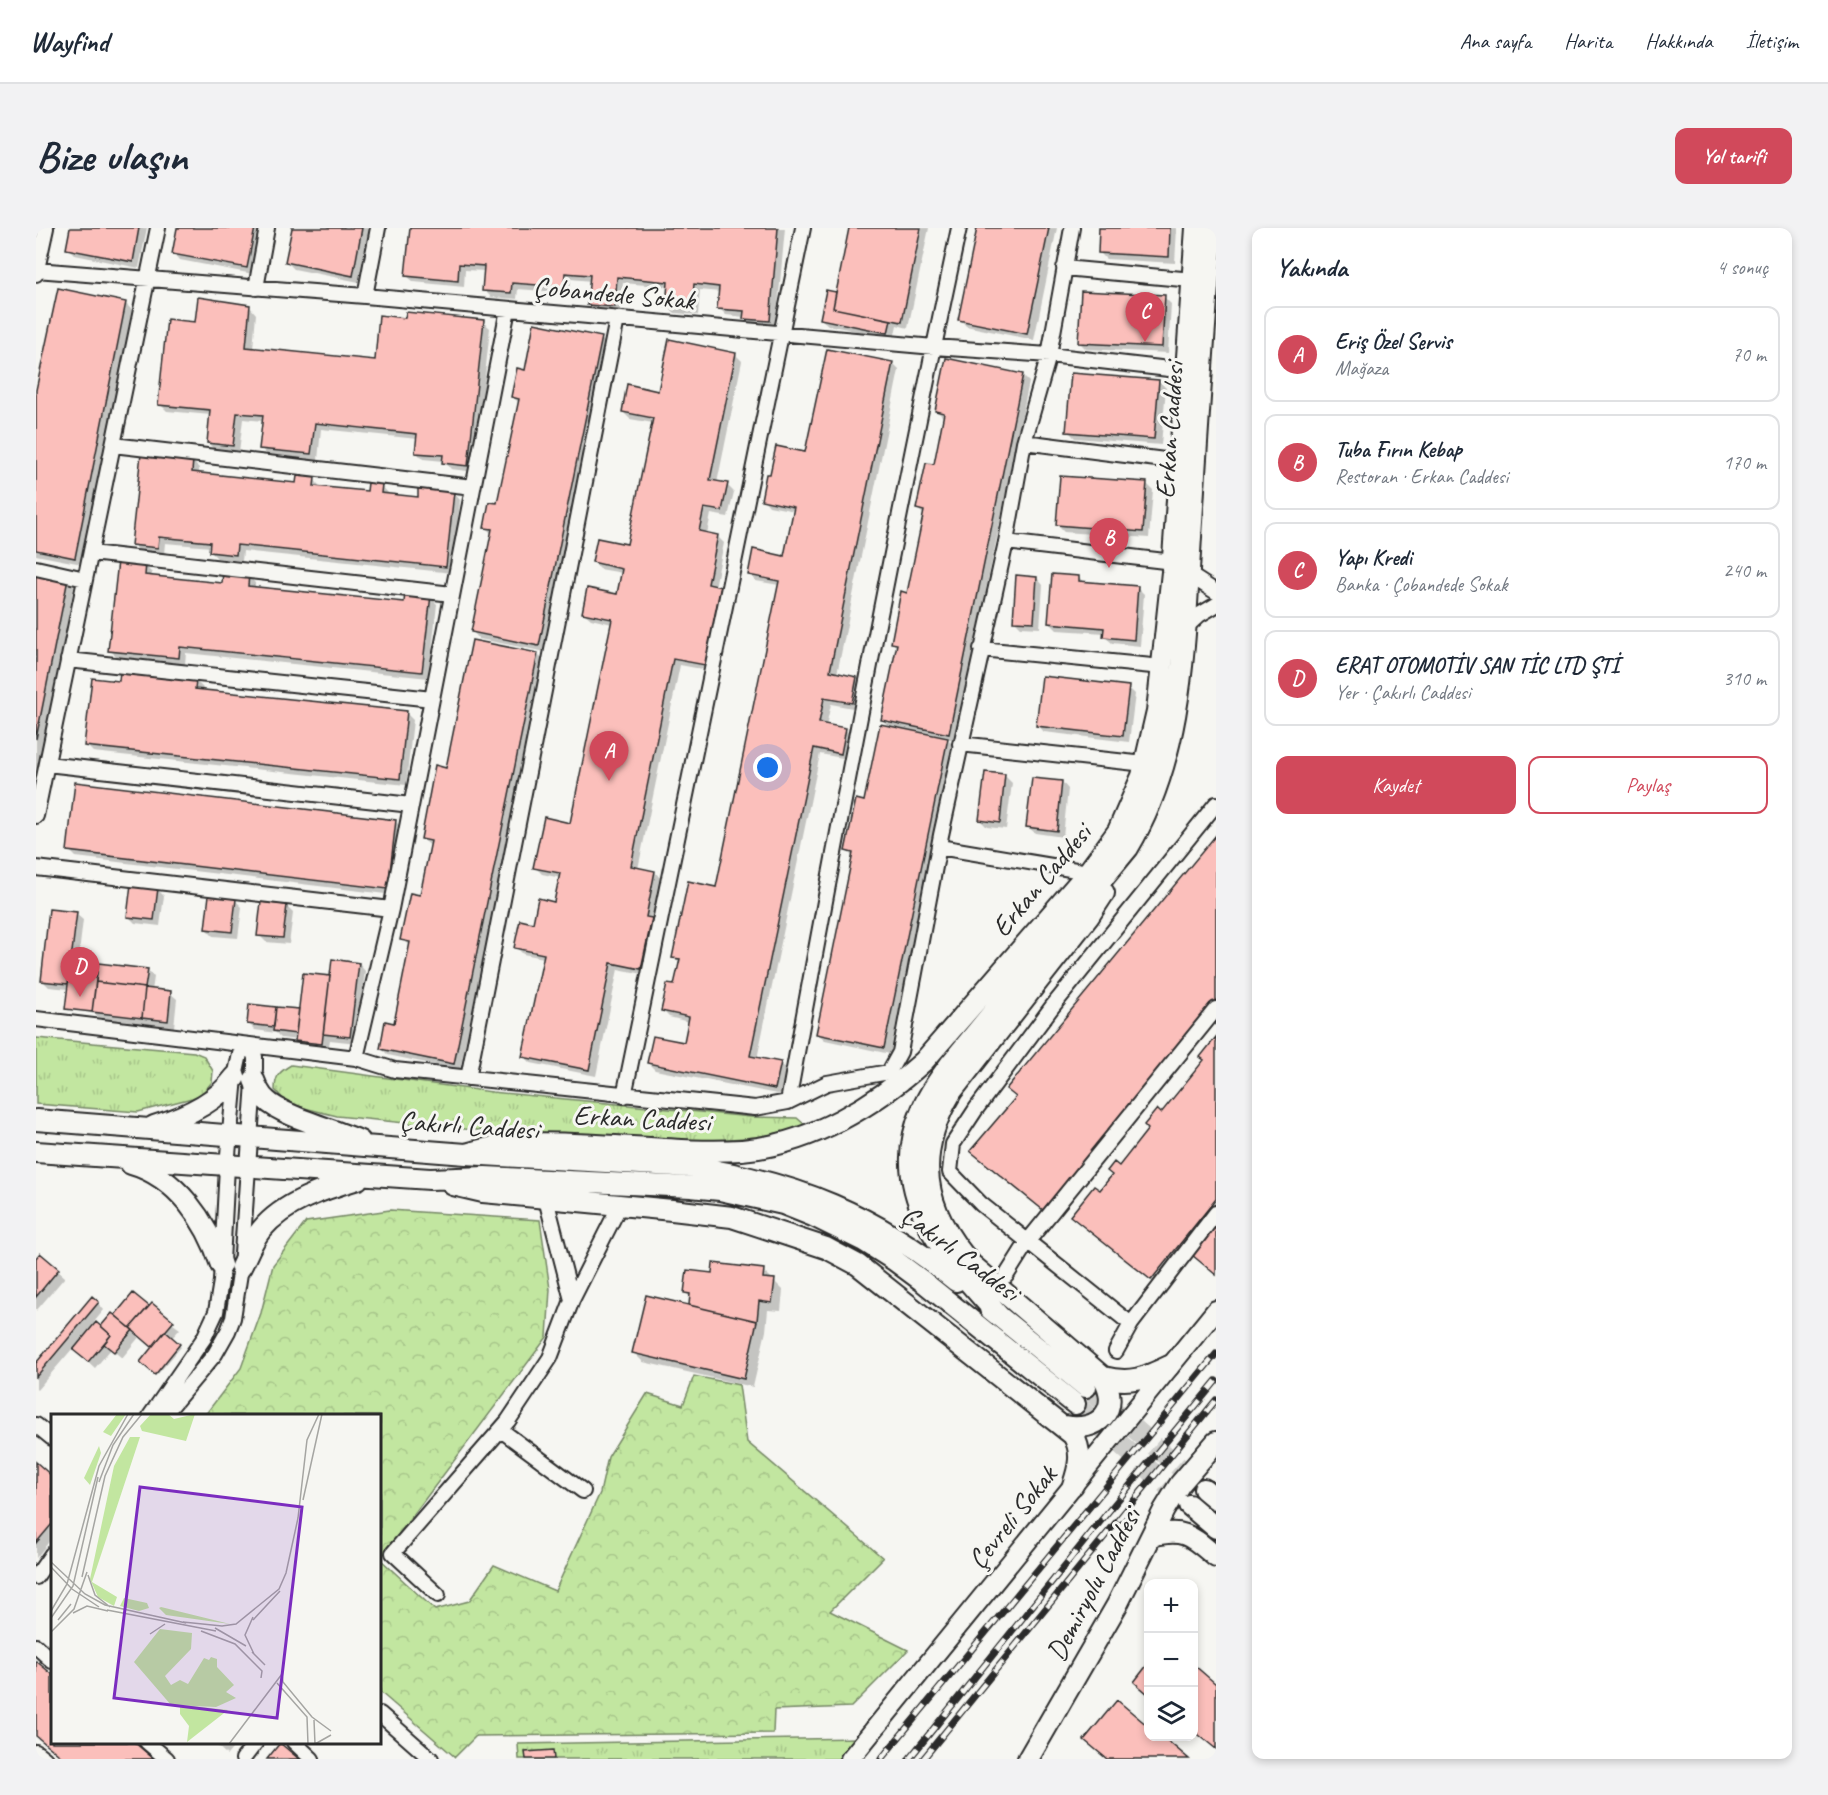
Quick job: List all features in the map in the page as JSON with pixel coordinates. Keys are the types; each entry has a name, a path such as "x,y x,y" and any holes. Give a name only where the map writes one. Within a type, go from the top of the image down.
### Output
{"main road":[{"name":"Erkan Caddesi","path":"999,1316 952,1263 922,1217 914,1190 911,1164 914,1136 921,1111 951,1063 1128,848 1144,819 1164,766 1177,706 1185,628 1180,568 1180,462 1196,228"},
{"name":"Erkan Caddesi","path":"466,1154 488,1147 534,1142 744,1150 796,1138 838,1121 890,1090 924,1061 1088,872 1118,831 1143,776 1157,711 1162,667 1180,568 1213,228"},
{"path":"1064,1426 1084,1428 1102,1419 1108,1410 1110,1400 1110,1391 1103,1377 970,1264 955,1246 943,1225 935,1204 929,1184 927,1164 932,1130 939,1112 952,1091 1089,916 1128,848"},
{"path":"146,1128 206,1103 245,1079 275,1107 342,1132 370,1147"},
{"name":"Çakırlı Caddesi","path":"36,1120 466,1154 693,1167 755,1178 820,1198 906,1243 999,1316 1080,1395 894,1260 841,1229 783,1204 720,1190 681,1186 484,1177 430,1179 36,1152"},
{"path":"108,1158 137,1166 159,1177 175,1190 202,1222 221,1265"},
{"path":"241,1267 261,1230 283,1212 332,1187 371,1175"},
{"path":"430,1179 483,1192 732,1217 826,1248 858,1265 1064,1426 1078,1443 1080,1455 1073,1485"},
{"path":"1103,1377 1130,1382 1147,1377 1169,1366"},
{"name":"Demiryolu Caddesi","path":"1029,1759 1117,1605 1180,1484 1216,1442"},
{"path":"1189,1505 1216,1528"},
{"path":"1152,1536 1176,1532 1188,1535 1216,1557"}],"street":[{"path":"36,272 45,228"},
{"path":"36,816 158,228"},
{"path":"256,288 267,228"},
{"path":"365,296 378,228"},
{"path":"624,1096 802,228"},
{"path":"788,1102 834,852 959,228"},
{"path":"36,1019 356,1058 395,1070 624,1096 755,1108 788,1102 827,1083 889,1072 900,1052 939,847 1006,542 1024,442 1049,355 1071,228"},
{"path":"1064,268 1193,280"},
{"name":"Çobandede Sokak","path":"36,272 365,296 780,334 1049,355 1186,371"},
{"path":"356,1058 391,909 508,309"},
{"path":"468,1078 617,319"},
{"path":"1024,442 1180,462"},
{"path":"113,444 473,487"},
{"path":"1006,542 1180,568 1216,592"},
{"path":"91,553 452,594"},
{"path":"36,568 85,579"},
{"path":"1185,628 1199,615 1216,605"},
{"path":"981,649 1162,667"},
{"path":"69,660 432,699"},
{"path":"960,744 1145,764"},
{"path":"47,764 411,805"},
{"path":"1131,1324 981,1204 950,1172 953,1143 1052,1007 1216,804"},
{"path":"939,847 1088,872"},
{"path":"36,868 391,909"},
{"path":"1006,1276 1028,1242 1216,1009"},
{"path":"165,1414 215,1354 223,1342 232,1318 241,1267 252,1137 240,1054 249,1045"},
{"path":"151,1414 211,1325 219,1296 229,1135 245,1079 255,1057 249,1045"},
{"path":"546,1199 572,1300"},
{"path":"438,1595 393,1553 501,1430 550,1358 572,1300 620,1205"},
{"path":"1116,1351 1131,1324 1216,1213"},
{"name":"Çevreli Sokak","path":"850,1759 1216,1310"},
{"path":"36,1425 51,1437"},
{"path":"501,1430 583,1491"},
{"path":"36,1577 51,1555"},
{"path":"36,1646 51,1660"},
{"path":"381,1715 431,1759"},
{"path":"148,1744 167,1759"},
{"path":"243,1759 255,1744"},
{"path":"295,1744 312,1759"},
{"path":"36,1752 45,1759"}],"green space":[{"path":"36,1038 194,1052 204,1056 213,1071 212,1082 200,1095 138,1112 36,1104"},
{"path":"291,1065 492,1092 751,1117 797,1118 805,1125 756,1137 667,1144 464,1129 337,1116 288,1104 275,1090 279,1075"},
{"path":"390,1210 540,1220 550,1289 547,1337 381,1558 381,1414 206,1414 241,1368 261,1313 273,1265 306,1222"},
{"path":"694,1376 739,1385 747,1442 883,1558 830,1611 908,1650 851,1707 774,1710 773,1733 476,1736 455,1757 381,1693 381,1560 435,1610 469,1601 494,1565 555,1591 600,1493 608,1457 647,1394 683,1405"},
{"path":"860,1738 843,1759 519,1759 518,1744"}],"building":[{"path":"70,228 139,228 133,262 66,249"},
{"path":"177,228 255,228 247,268 172,254"},
{"path":"292,228 362,228 353,276 285,262"},
{"path":"410,228 778,228 770,321 743,319 744,311 717,309 719,287 694,284 692,309 666,307 668,282 617,277 615,307 587,305 590,275 565,273 564,287 512,283 511,293 482,291 484,266 459,264 458,281 405,276"},
{"path":"849,228 921,228 902,322 833,308"},
{"path":"977,228 1049,228 1027,334 958,320"},
{"path":"1099,228 1170,228 1169,257 1098,253"},
{"path":"58,288 126,302 75,558 36,550 36,390"},
{"path":"826,290 836,292 833,308 891,320 888,333 820,319"},
{"path":"1081,291 1165,295 1162,347 1078,343"},
{"path":"198,297 250,305 246,347 375,360 379,315 405,318 406,312 484,320 468,466 442,463 443,455 415,453 417,434 315,423 311,454 259,449 263,415 237,413 233,446 207,443 210,410 158,405 167,319 195,322"},
{"path":"534,323 602,337 539,646 471,632 492,529 484,528 489,502 497,503 519,399 511,397 517,368 525,370"},
{"path":"669,339 736,353 710,480 728,483 722,511 704,508 699,531 718,535 708,584 721,587 705,665 673,659 631,866 655,871 646,917 652,918 641,969 611,963 589,1070 522,1057 544,954 514,948 520,920 533,923 538,898 554,902 560,873 533,868 544,817 570,823 612,619 582,613 587,588 617,594 622,569 592,562 597,538 627,544 653,418 622,412 627,384 658,391"},
{"path":"827,349 893,362 830,671 857,677 852,703 824,698 819,723 846,728 841,754 814,748 750,1056 781,1062 775,1089 647,1063 653,1036 684,1042 689,1017 661,1011 667,984 674,985 680,959 672,958 688,881 716,887 779,581 748,575 753,549 784,556 794,507 761,500 766,474 770,474 776,446 805,452"},
{"path":"946,358 1023,374 949,734 881,720 897,644 891,643 901,591 907,593 924,511 916,509 926,463 934,464 944,413 935,411"},
{"path":"1071,373 1159,380 1154,439 1066,432"},
{"path":"141,454 193,460 192,472 296,483 297,476 315,478 314,486 367,491 368,483 382,484 381,493 418,497 418,488 454,492 446,567 237,545 236,555 209,552 210,542 159,537 158,548 131,545"},
{"path":"1060,476 1147,482 1143,532 1056,525"},
{"path":"118,561 146,564 145,575 222,583 223,572 249,574 248,586 404,602 405,593 431,595 422,672 180,647 179,658 108,651"},
{"path":"36,573 68,579 36,739"},
{"path":"1052,574 1079,576 1079,581 1138,586 1134,640 1103,637 1104,628 1048,623"},
{"path":"1016,575 1037,577 1034,622 1013,621"},
{"path":"472,640 538,653 454,1064 380,1049 385,1021 394,1023 410,942 400,940 410,893 420,895 431,841 421,839 435,765 446,768"},
{"path":"120,672 196,680 195,689 407,711 400,779 84,746 92,678 119,681"},
{"path":"1042,676 1129,686 1123,736 1036,726"},
{"path":"880,724 948,738 884,1048 816,1034 853,853 845,851 856,799 864,801"},
{"path":"985,772 1005,774 1000,823 979,820"},
{"path":"1032,778 1062,781 1057,831 1026,827"},
{"path":"75,782 396,820 388,889 67,851"},
{"path":"1216,835 1216,1001 1043,1210 970,1151 1016,1097 1006,1089"},
{"path":"131,884 158,888 154,920 127,917"},
{"path":"209,895 236,899 232,932 205,929"},
{"path":"261,902 287,905 283,938 257,936"},
{"path":"49,909 77,912 68,984 41,981"},
{"path":"332,959 359,963 350,1037 323,1034"},
{"path":"71,960 98,963 92,1012 65,1009"},
{"path":"98,963 148,969 145,988 96,982"},
{"path":"303,973 330,976 322,1044 295,1041"},
{"path":"96,982 145,988 142,1018 92,1012"},
{"path":"145,988 171,991 168,1021 142,1018"},
{"path":"249,1004 276,1007 274,1027 247,1024"},
{"path":"276,1007 299,1009 296,1034 273,1031"},
{"path":"1216,1037 1216,1199 1151,1280 1070,1216 1094,1186 1100,1190 1112,1175 1107,1171 1114,1162 1119,1166 1148,1129 1144,1125 1157,1109 1161,1113 1204,1060 1200,1057"},
{"path":"1216,1225 1216,1275 1192,1255"},
{"path":"40,1253 59,1269 36,1297 36,1258"},
{"path":"713,1263 764,1269 763,1278 775,1279 772,1303 759,1301 757,1321 689,1305 690,1294 684,1293 687,1270 712,1273"},
{"path":"133,1293 149,1306 130,1328 115,1315"},
{"path":"646,1295 757,1321 744,1379 632,1353"},
{"path":"92,1296 99,1302 36,1377 36,1363"},
{"path":"152,1303 174,1321 152,1347 130,1328"},
{"path":"112,1313 133,1330 114,1352 104,1344 111,1335 101,1326"},
{"path":"96,1322 111,1335 88,1362 73,1350"},
{"path":"165,1331 180,1344 155,1375 140,1362"},
{"path":"36,1462 51,1475 51,1525 36,1543"},
{"path":"36,1661 51,1673 51,1744 136,1744 154,1759 64,1759 36,1736"},
{"path":"1198,1668 1216,1684 1216,1749 1198,1734"},
{"path":"1144,1669 1144,1691 1134,1682"},
{"path":"1117,1700 1144,1723 1144,1741 1168,1741 1189,1759 1107,1759 1084,1740"},
{"path":"281,1744 299,1759 267,1759"},
{"path":"553,1750 554,1759 526,1759 525,1752"}],"tunnel":[{"path":"1086,1387 1200,1485"},
{"path":"1075,1404 1187,1503"}],"railway":[{"path":"881,1759 1216,1354"},
{"path":"909,1759 1216,1381"},
{"path":"923,1759 1216,1400"}],"place":[{"name":"Yapı Kredi","path":"1145,342"},
{"name":"Tuba Fırın Kebap","path":"1109,568"},
{"name":"Eriş Özel Servis","path":"609,781"},
{"name":"ERAT OTOMOTİV SAN TİC LTD ŞTİ","path":"80,997"}]}
